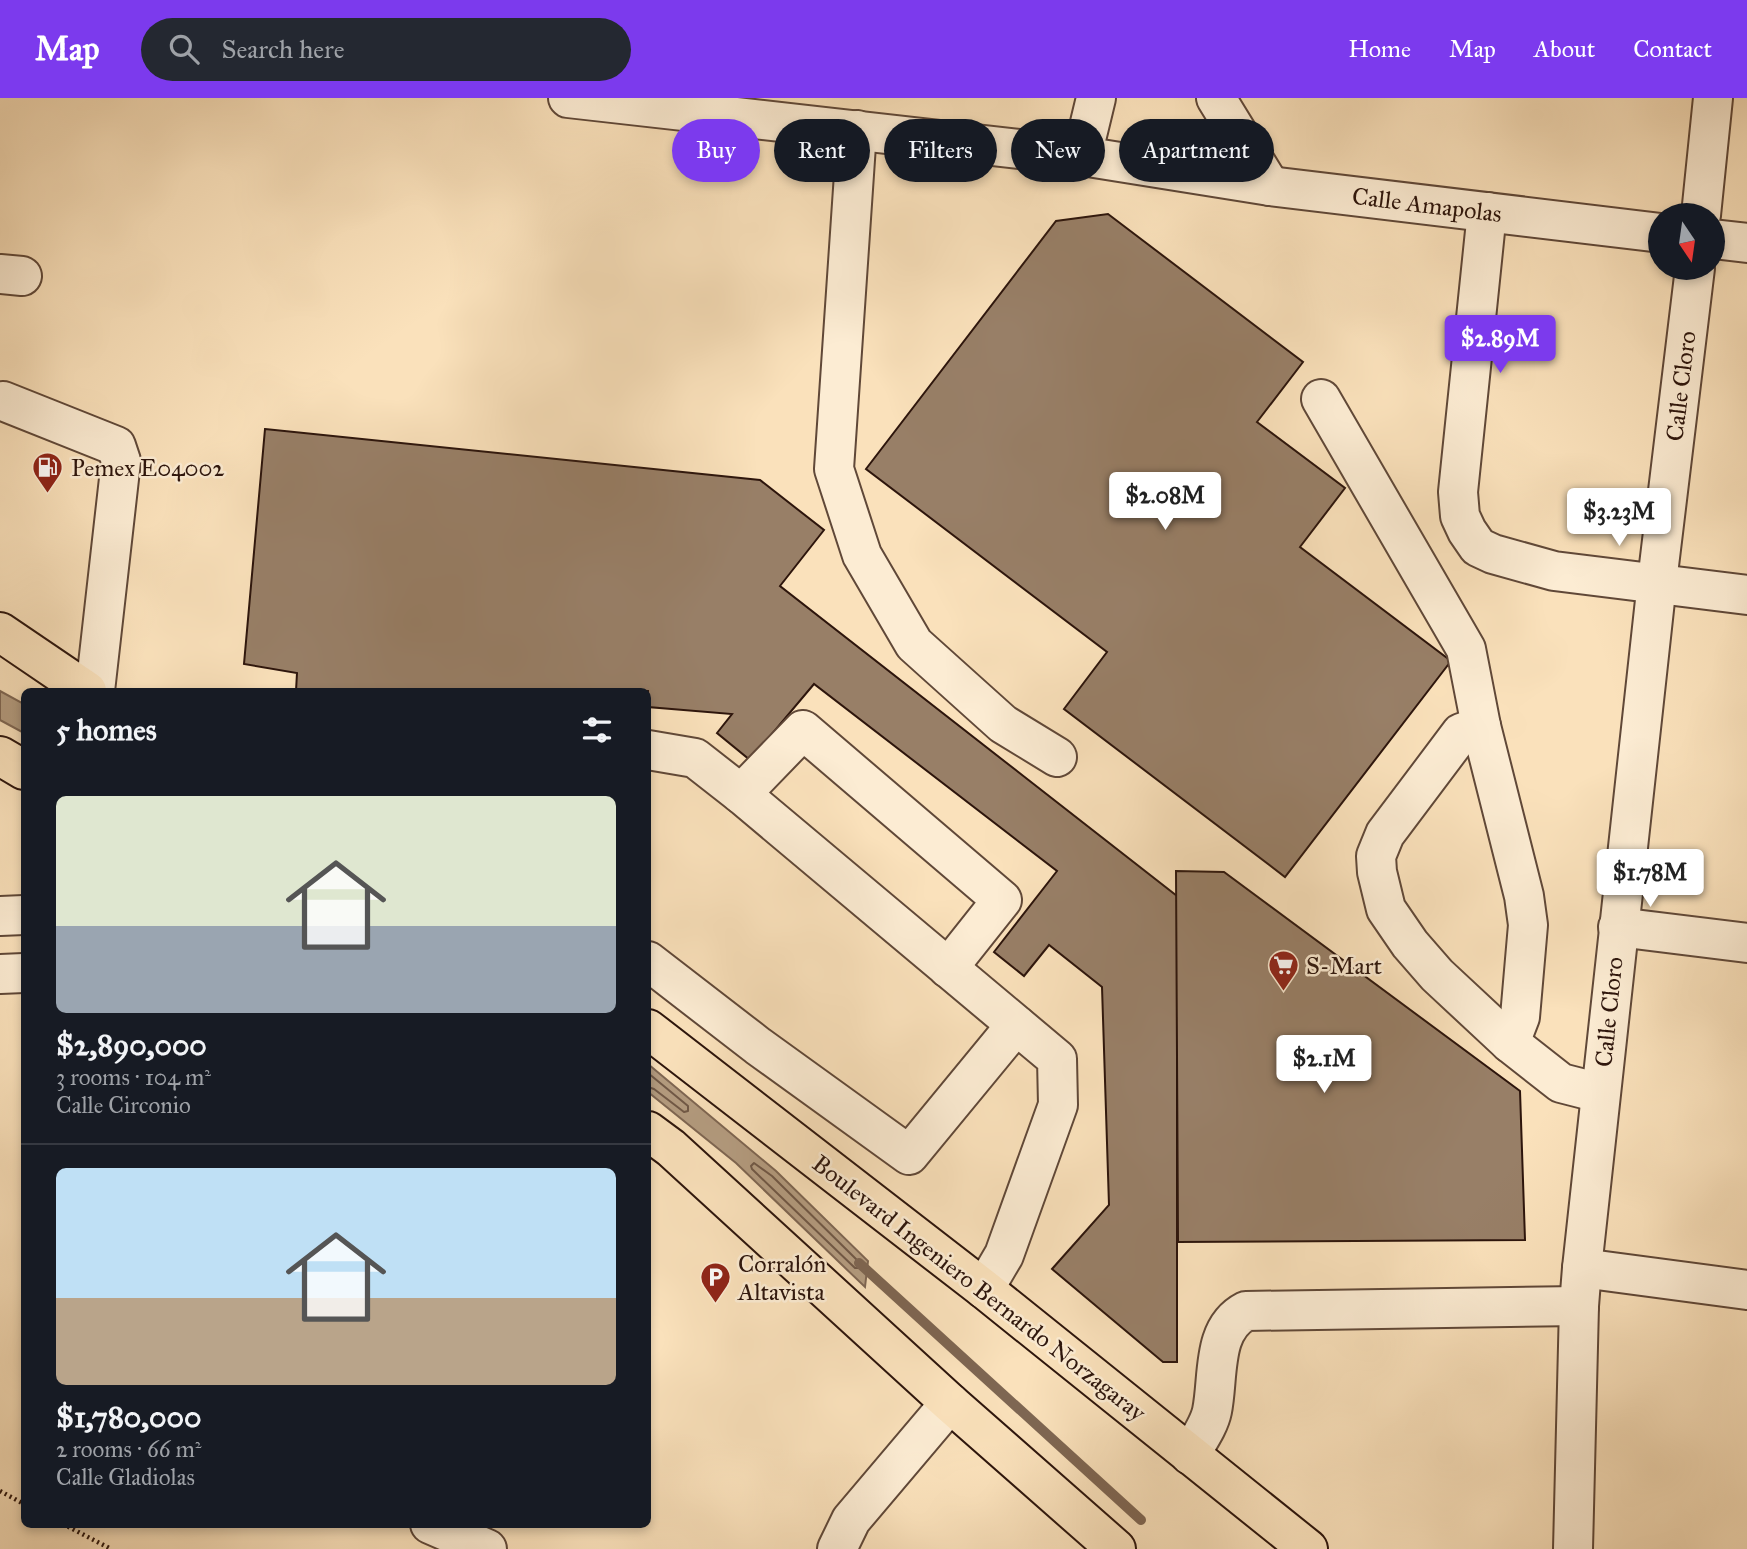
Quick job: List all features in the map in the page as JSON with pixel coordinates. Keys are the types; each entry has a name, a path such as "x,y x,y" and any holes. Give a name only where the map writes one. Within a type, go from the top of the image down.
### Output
{"highway":[{"path":"0,632 83,688"},
{"path":"0,756 21,768"},
{"name":"Boulevard Ingeniero Bernardo Norzagaray","path":"651,1030 984,1289 1308,1549"},
{"path":"651,1133 1116,1549"}],"street":[{"name":"Calle Amapolas","path":"568,98 690,105 784,119"},
{"path":"1091,119 1096,98"},
{"path":"1216,98 1270,187"},
{"path":"1702,203 1713,98"},
{"name":"Calle Amapolas","path":"870,132 1011,148"},
{"name":"Calle Amapolas","path":"1105,160 1270,187 1648,231"},
{"path":"853,182 834,469 862,555 914,644 1003,724 1057,757"},
{"path":"1487,212 1458,492 1460,516 1478,547 1554,570 1747,595"},
{"path":"1726,241 1747,243"},
{"name":"Calle Cloro","path":"1573,1549 1582,1268 1618,927 1694,280"},
{"path":"1321,399 1466,649 1481,726 1524,896 1528,925 1520,1017 1510,1043"},
{"path":"1,408 116,446 121,461 95,688"},
{"path":"1481,726 1461,733 1385,834 1376,856 1386,908 1410,944 1437,975 1510,1043 1561,1083 1600,1093"},
{"path":"741,794 803,730 1002,900 948,968"},
{"path":"651,751 695,758 1057,1059 1058,1105 1004,1255 984,1289"},
{"path":"0,916 21,915"},
{"path":"1618,927 1747,943"},
{"path":"651,963 758,1046 909,1155 1016,1025"},
{"path":"0,974 21,973"},
{"path":"1582,1268 1747,1290"},
{"path":"1190,1455 1212,1414 1222,1339 1228,1324 1235,1316 1246,1311 1579,1306"},
{"path":"837,1549 851,1520 950,1403"},
{"path":"438,1528 487,1549"}],"path":[{"path":"0,1491 21,1502"},
{"path":"71,1528 111,1549"}],"water":[{"path":"0,691 21,702 21,731 0,720"},
{"path":"651,1067 776,1171 868,1261 865,1287 736,1163 651,1094"}],"building":[{"path":"1108,214 1303,362 1257,422 1345,488 1300,547 1451,661 1285,877 1064,709 1107,652 866,469 1056,221"},
{"path":"265,429 760,480 824,530 780,586 1177,896 1177,1362 1163,1362 1052,1269 1109,1205 1102,987 1049,945 1024,976 994,952 1057,871 814,684 750,760 717,733 732,714 651,707 651,688 296,688 297,673 244,664"},
{"name":"S-Mart","path":"1176,871 1224,872 1520,1091 1525,1240 1178,1242"}],"waterway":[{"path":"859,1263 1141,1520"}],"place":[{"name":"Pemex E04002","path":"48,495"},
{"name":"S-Mart","path":"1283,993"},
{"name":"Corralón Altavista","path":"715,1305"}]}
